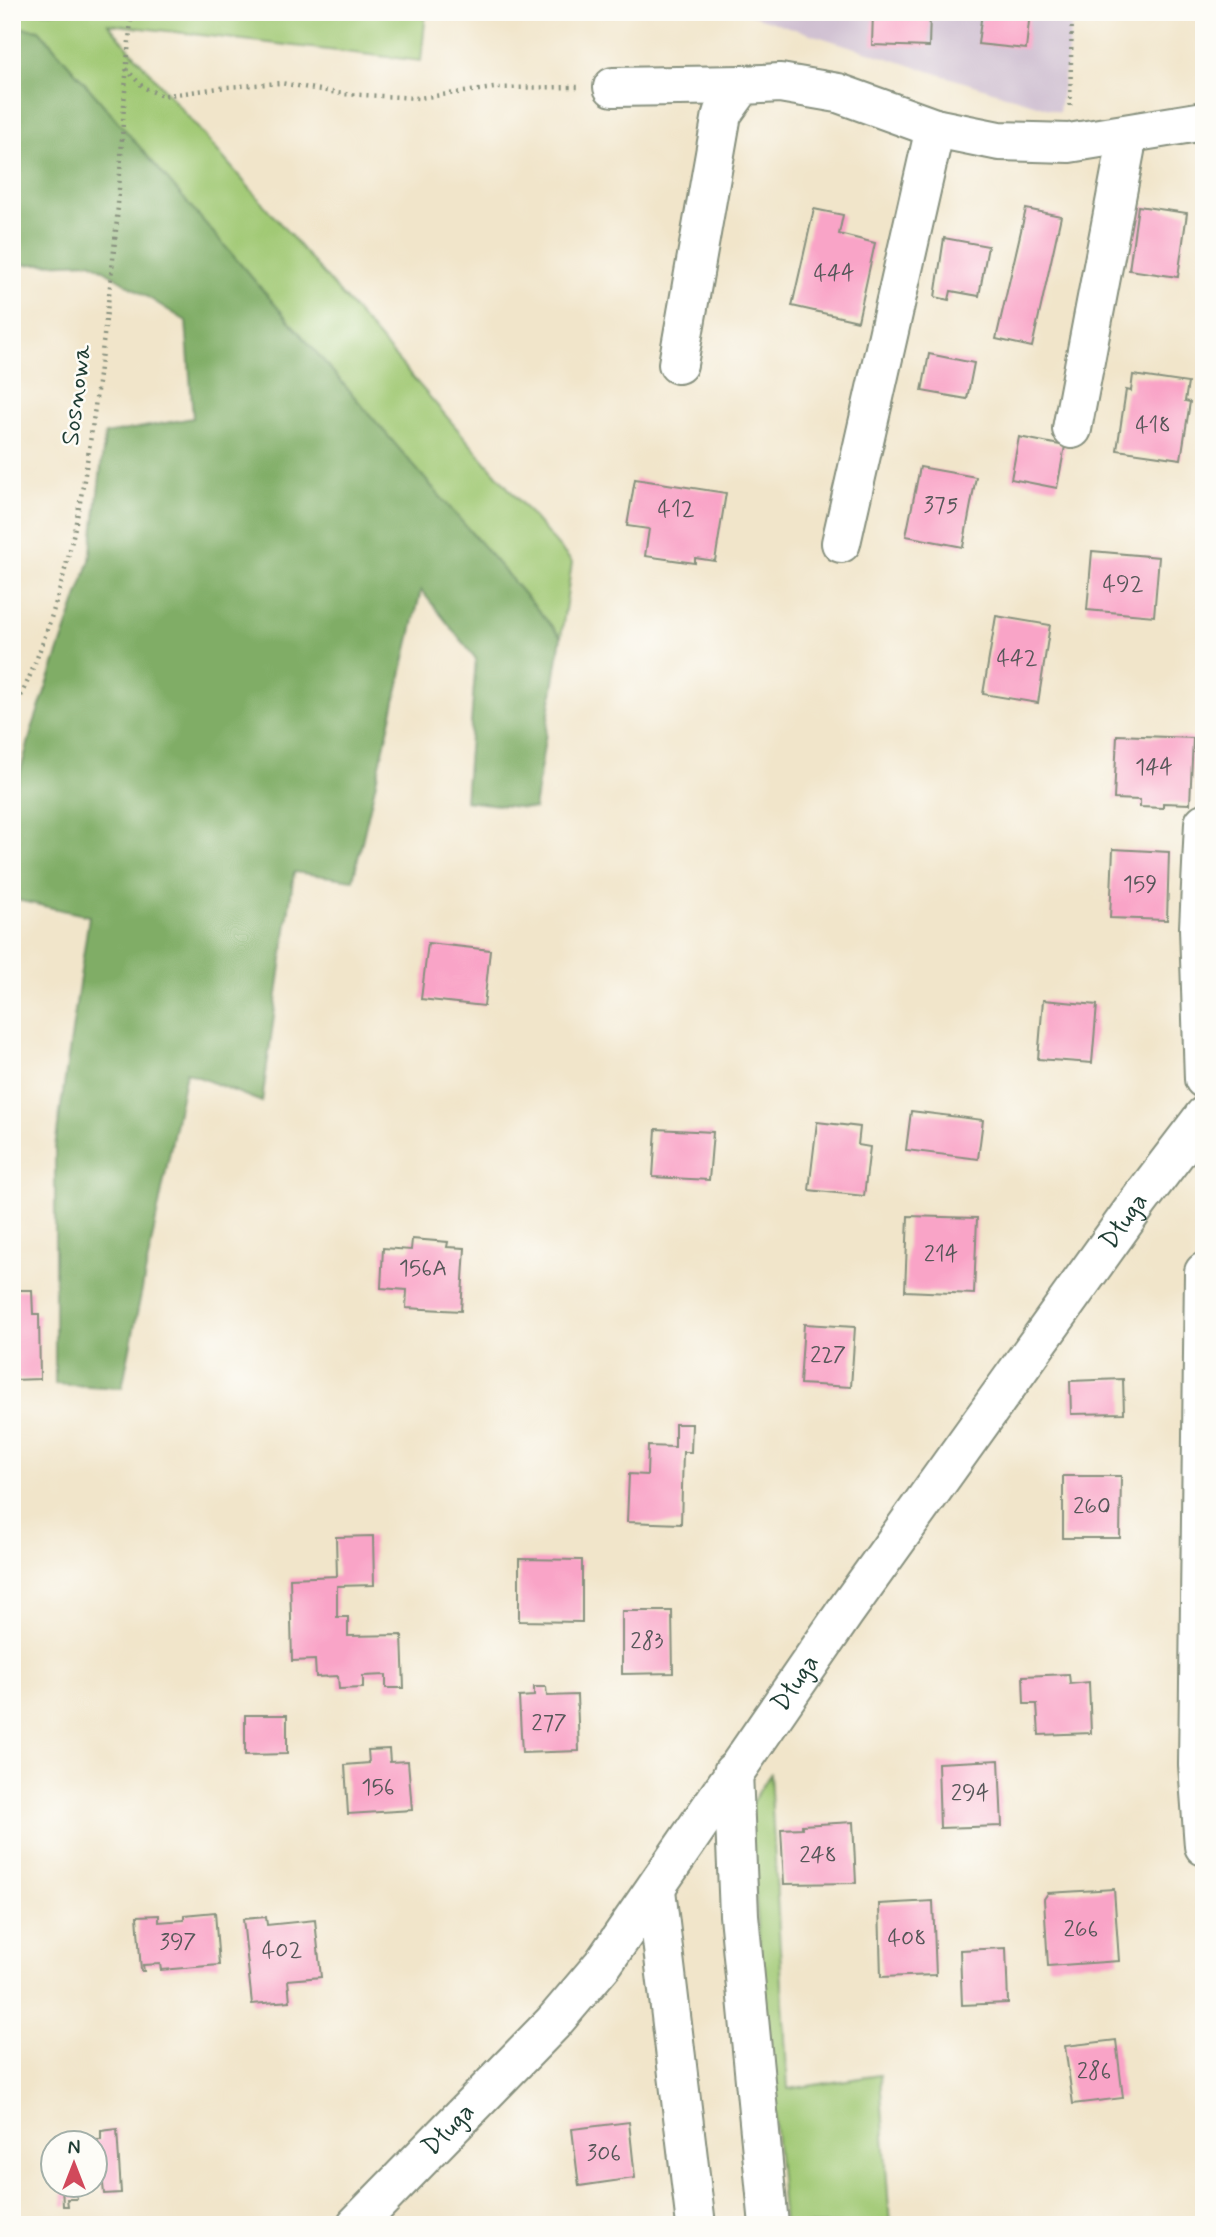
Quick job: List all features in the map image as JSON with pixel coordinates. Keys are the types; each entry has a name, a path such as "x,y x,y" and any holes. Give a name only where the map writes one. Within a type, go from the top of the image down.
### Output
{"street":[{"path":"613,86 780,83 838,93 935,128 999,141 1069,143 1204,121"},
{"path":"678,364 722,114 743,85"},
{"path":"841,543 935,128"},
{"path":"1072,429 1128,135"},
{"path":"1204,823 1199,928 1204,1079"},
{"name":"Długa","path":"356,2225 553,2023 603,1964 656,1890 733,1772 1140,1200 1204,1116"},
{"path":"1204,1272 1198,1765 1204,1846"},
{"path":"733,1772 739,1915 769,2225"},
{"path":"656,1890 696,2225"}],"path":[{"name":"Sosnowa","path":"12,715 32,674 65,576 87,475 115,233 125,68 132,12"},
{"path":"1069,143 1072,12"},
{"path":"125,68 143,87 162,96 227,86 281,83 343,94 419,97 494,88 613,86"}],"shaded area":[{"path":"741,12 1074,12 1059,112"}],"green space":[{"path":"12,12 426,12 421,61 108,24 572,562 561,637 39,30 12,27"},
{"path":"12,27 39,30 561,637 534,809 465,801 476,659 421,590 353,880 294,872 262,1102 186,1072 122,1388 55,1384 55,1147 89,916 12,899 12,802 33,726 90,560 105,434 193,418 186,321 91,262 12,265"},
{"path":"770,1774 788,2089 880,2075 890,2225 784,2225 748,1809"}],"building":[{"path":"873,12 930,12 929,47 872,45"},
{"path":"982,12 1030,12 1026,49 978,44"},
{"path":"1138,206 1187,213 1178,277 1129,270"},
{"path":"814,209 843,215 839,234 875,243 858,321 792,306"},
{"path":"1026,209 1061,216 1032,347 996,339"},
{"path":"944,238 988,246 979,296 951,291 949,300 935,297"},
{"path":"929,354 974,363 967,399 922,391"},
{"path":"1133,375 1188,383 1185,401 1190,402 1181,459 1117,450 1126,390 1131,391"},
{"path":"1019,437 1065,446 1057,488 1011,479"},
{"path":"920,467 976,477 963,547 906,536"},
{"path":"635,479 726,493 715,561 695,558 695,563 645,556 649,529 627,526"},
{"path":"1092,551 1159,557 1154,616 1087,610"},
{"path":"996,616 1050,625 1038,703 983,694"},
{"path":"1117,735 1193,738 1190,804 1163,803 1163,808 1140,807 1140,800 1114,799"},
{"path":"1113,849 1169,852 1167,920 1110,918"},
{"path":"428,943 490,950 484,1006 421,999"},
{"path":"1043,1000 1097,1005 1092,1063 1038,1059"},
{"path":"911,1111 983,1120 978,1159 906,1150"},
{"path":"817,1122 860,1127 858,1145 870,1147 864,1196 809,1190"},
{"path":"656,1129 713,1132 709,1180 653,1177"},
{"path":"908,1216 977,1218 974,1294 905,1291"},
{"path":"412,1239 448,1242 447,1247 465,1248 461,1311 406,1308 407,1290 381,1288 383,1248 411,1250"},
{"path":"12,1290 32,1290 33,1314 39,1314 40,1379 12,1380"},
{"path":"804,1324 855,1327 851,1387 800,1384"},
{"path":"1123,1379 1124,1413 1071,1414 1070,1381"},
{"path":"675,1424 692,1424 691,1452 683,1452 681,1524 627,1522 629,1474 647,1475 648,1446 675,1447"},
{"path":"1063,1476 1121,1476 1120,1538 1063,1538"},
{"path":"373,1536 374,1585 337,1586 337,1617 348,1617 348,1636 402,1635 404,1688 386,1688 386,1675 363,1676 363,1688 339,1689 338,1676 316,1677 315,1660 292,1661 290,1578 337,1576 336,1537"},
{"path":"519,1559 582,1560 582,1622 519,1621"},
{"path":"622,1611 672,1611 673,1673 622,1674"},
{"path":"1069,1674 1070,1684 1089,1682 1091,1733 1039,1735 1037,1704 1024,1704 1023,1676"},
{"path":"534,1687 546,1687 547,1696 577,1695 579,1751 522,1753 519,1697 534,1696"},
{"path":"245,1715 287,1715 287,1754 245,1755"},
{"path":"389,1749 390,1762 408,1761 412,1810 348,1814 345,1765 369,1763 368,1750"},
{"path":"999,1760 1002,1826 940,1828 938,1763"},
{"path":"853,1822 856,1883 784,1884 781,1829"},
{"path":"1114,1889 1119,1961 1048,1966 1044,1899 1048,1893"},
{"path":"933,1901 936,1975 881,1977 879,1904"},
{"path":"215,1912 219,1965 161,1970 160,1964 143,1965 144,1971 141,1971 137,1916 159,1915 159,1922 184,1920 184,1915"},
{"path":"266,1917 267,1925 315,1920 321,1977 288,1980 290,2001 252,2004 243,1919"},
{"path":"1006,1948 1008,2003 962,2005 960,1950"},
{"path":"1116,2040 1123,2098 1073,2104 1065,2046"},
{"path":"629,2122 635,2178 579,2186 572,2129"},
{"path":"117,2129 121,2193 108,2194 108,2130"},
{"path":"63,2198 77,2198 67,2199 68,2206 63,2206"}]}
